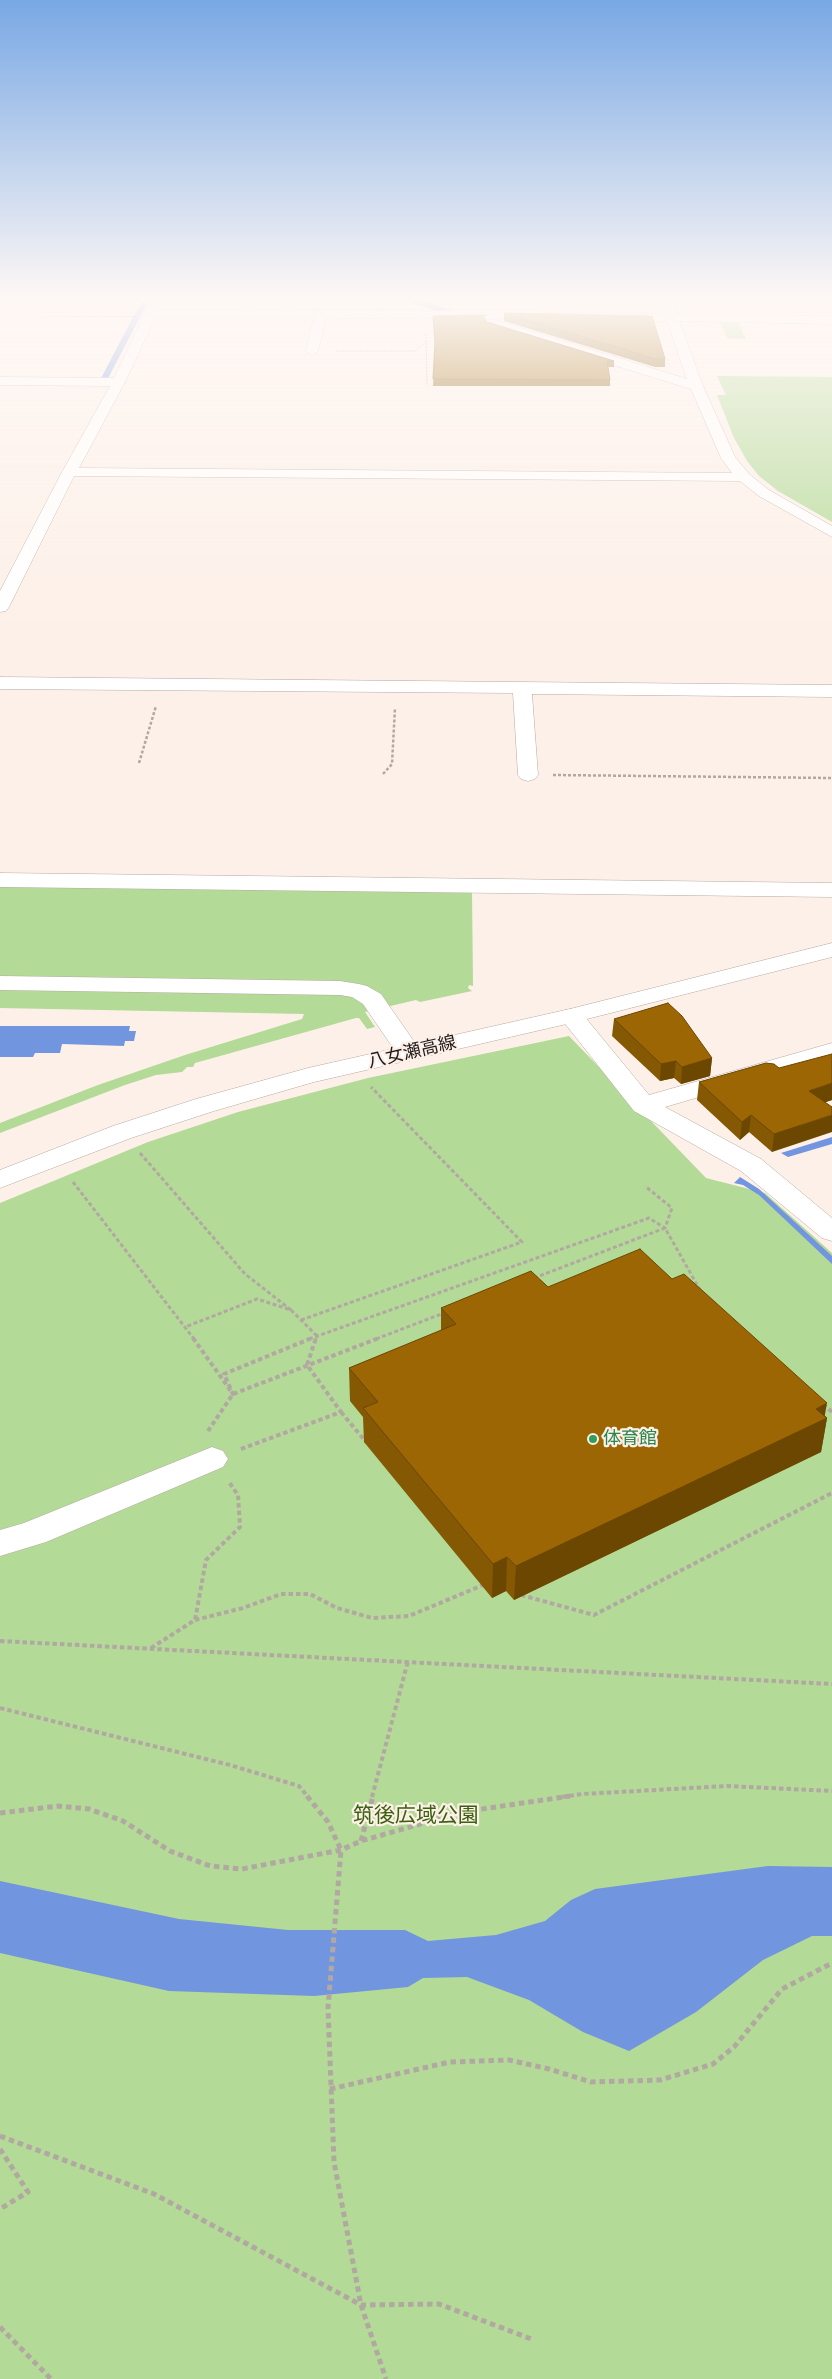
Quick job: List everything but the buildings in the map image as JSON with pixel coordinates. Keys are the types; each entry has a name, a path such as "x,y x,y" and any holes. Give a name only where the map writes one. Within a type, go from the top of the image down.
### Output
{"street":[{"path":"0,606 69,472 103,411"},
{"path":"707,411 728,458 744,477 764,493 832,532"},
{"path":"69,472 744,477"},
{"path":"0,569 18,569"},
{"path":"0,683 832,692"},
{"path":"522,688 528,775"},
{"path":"0,880 832,890"},
{"name":"八女瀬高線","path":"0,1180 122,1132 205,1105 308,1076 571,1016 832,950"},
{"path":"0,983 340,988 359,990 372,999 409,1053"},
{"path":"571,1016 642,1105 752,1165 832,1232"},
{"path":"642,1105 832,1050"},
{"path":"0,1543 34,1533 212,1459"}],"path":[{"path":"139,763 163,685"},
{"path":"383,774 392,764 396,687"},
{"path":"528,775 832,778"},
{"path":"301,1320 522,1242 369,1085"},
{"path":"122,1132 244,1274 291,1310 316,1336"},
{"path":"73,1182 186,1327 233,1394"},
{"path":"645,1186 672,1208 666,1228"},
{"path":"233,1394 224,1374 316,1336 649,1218 666,1228 704,1297"},
{"path":"528,1281 666,1228"},
{"path":"186,1327 257,1299 291,1310"},
{"path":"195,1620 206,1560 240,1528 238,1495 212,1459 208,1431 233,1394 445,1313"},
{"path":"307,1366 316,1336"},
{"path":"307,1366 372,1450"},
{"path":"821,1402 832,1412"},
{"path":"212,1459 341,1412"},
{"path":"511,1592 594,1615 832,1493"},
{"path":"477,1578 484,1585 493,1588"},
{"path":"151,1648 195,1620 243,1608 280,1594 310,1594 337,1608 372,1618 409,1616 484,1585"},
{"path":"0,1641 832,1684"},
{"path":"361,1841 408,1661"},
{"path":"0,1708 230,1765 299,1786 328,1822 341,1850 328,2008 334,2162 361,2305 386,2379"},
{"path":"0,1813 58,1806 90,1809 123,1821 170,1851 210,1866 242,1869 341,1850 361,1841 462,1812 582,1794 727,1786 832,1791"},
{"path":"330,2090 450,2062 509,2060 549,2069 591,2082 660,2080 713,2064 734,2048 782,1989 832,1963"},
{"path":"0,2136 154,2194 361,2305 439,2304 534,2340"},
{"path":"0,2149 28,2192 0,2209"},
{"path":"0,2328 51,2379"}],"green space":[{"path":"723,411 832,411 832,522 778,491 759,476 747,461 734,438"},
{"path":"0,885 472,891 473,986 469,985 468,988 472,991 420,1002 416,1000 365,1012 375,1027 367,1029 359,1018 356,1018 195,1063 193,1067 187,1067 182,1072 156,1075 125,1085 0,1133 0,1123 98,1085 185,1055 302,1019 304,1014 0,1008"},
{"name":"筑後広域公園","path":"569,1036 706,1178 765,1193 832,1253 832,2379 0,2379 0,1203 148,1142 238,1112 368,1078"}],"water":[{"path":"0,1026 130,1026 129,1031 136,1031 134,1041 125,1041 124,1046 62,1044 60,1053 35,1053 33,1057 0,1057"},
{"path":"832,1137 832,1144 788,1157 781,1153"},
{"path":"740,1177 759,1189 832,1256 832,1264 759,1195 743,1185 734,1183"},
{"path":"768,1866 832,1867 832,1936 812,1936 763,1960 696,2012 629,2051 583,2032 529,2000 467,1977 423,1978 408,1987 314,1996 169,1991 0,1953 0,1881 179,1919 288,1930 405,1930 428,1941 496,1935 545,1921 571,1900 595,1889"}],"place":[{"name":"体育館","path":"593,1439"}]}
